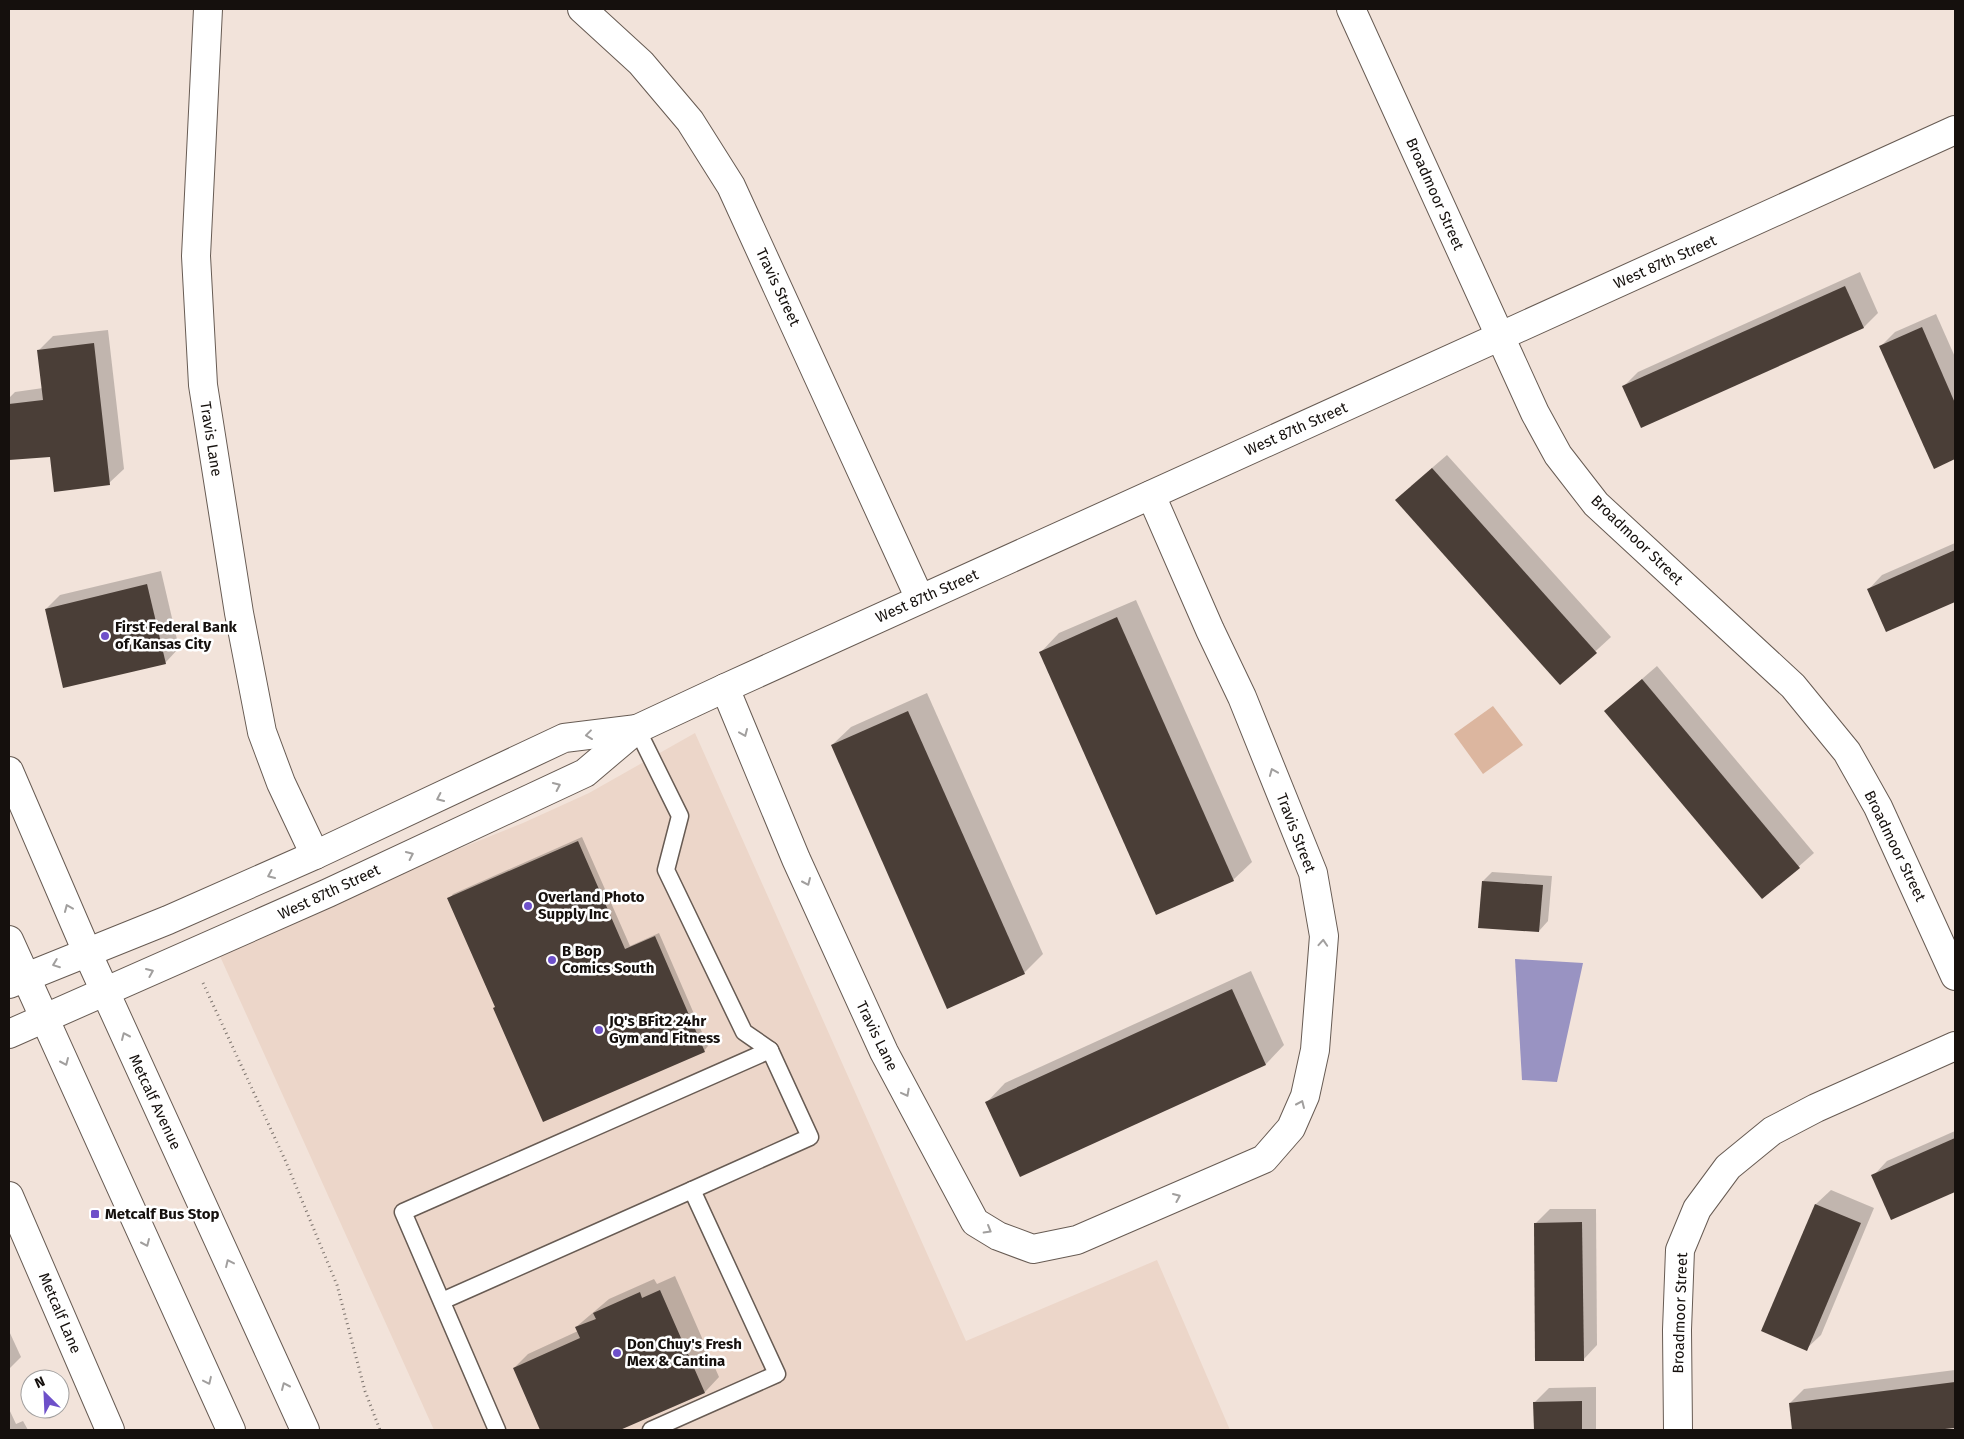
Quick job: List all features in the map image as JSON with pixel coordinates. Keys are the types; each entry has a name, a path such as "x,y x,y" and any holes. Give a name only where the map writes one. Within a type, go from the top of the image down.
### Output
{"street":[{"name":"Travis Lane","path":"208,9 196,256 203,384 239,612 262,732 280,783 316,855"},
{"name":"Travis Street","path":"582,9 647,70 690,121 732,186 920,600"},
{"name":"Broadmoor Street","path":"1350,9 1535,413 1558,455 1596,504 1793,686 1847,752 1878,807 1955,976"},
{"name":"West 87th Street","path":"9,1034 189,956 586,773 637,729 725,688 1955,130"},
{"name":"Travis Street","path":"1132,1216 1264,1159 1291,1128 1305,1096 1315,1050 1324,936 1313,873 1242,697 1210,630 1151,494"},
{"name":"Travis Lane","path":"725,688 796,859 884,1052 975,1222 998,1236 1033,1249 1077,1240 1132,1216"},
{"name":"West 87th Street","path":"17,980 168,920 316,855 564,738 637,729"},
{"name":"Metcalf Avenue","path":"9,771 87,952 306,1430"},
{"path":"9,940 17,980 45,1018 231,1430"},
{"name":"Broadmoor Street","path":"1678,1430 1677,1330 1680,1250 1698,1209 1728,1168 1772,1131 1816,1108 1955,1046"},
{"name":"Metcalf Lane","path":"9,1196 110,1430"}],"lane":[{"path":"442,1301 810,1137 770,1050 744,1032 666,870 680,816 637,729"},
{"path":"497,1430 403,1212 770,1050"},
{"path":"650,1430 777,1374 692,1190"}],"path":[{"path":"189,956 286,1162 337,1285 365,1391 380,1430"}],"shaded area":[{"path":"1493,706 1523,745 1483,774 1454,734"},
{"path":"695,733 966,1341 1157,1260 1230,1430 434,1430 219,954 419,865 523,823 589,793"},
{"path":"1515,959 1583,963 1557,1082 1522,1080"}],"building":[{"path":"1845,286 1864,328 1641,428 1622,386"},
{"path":"1922,327 1955,403 1955,459 1934,469 1879,346"},
{"path":"94,343 110,485 54,492 50,457 9,460 9,404 43,400 37,350"},
{"path":"1432,468 1597,653 1560,685 1395,500"},
{"path":"1955,550 1955,602 1886,632 1867,589"},
{"name":"First Federal Bank of Kansas City","path":"147,584 166,664 63,688 45,609"},
{"path":"1117,617 1234,881 1156,915 1039,652"},
{"path":"1642,679 1800,868 1762,899 1604,711"},
{"path":"908,711 1025,974 947,1009 831,745"},
{"path":"578,841 625,949 655,936 705,1052 543,1122 447,898"},
{"path":"1482,881 1543,885 1539,932 1478,928"},
{"path":"1232,989 1266,1065 1020,1177 985,1102"},
{"path":"1955,1138 1955,1192 1891,1220 1871,1175"},
{"path":"1815,1204 1861,1223 1807,1351 1761,1331"},
{"path":"1582,1222 1584,1361 1535,1361 1534,1223"},
{"name":"Don Chuy's Fresh Mex & Cantina","path":"660,1290 705,1393 620,1430 540,1430 513,1368 580,1338 575,1327 596,1319 593,1313 640,1292 642,1298"},
{"path":"1955,1382 1955,1428 1935,1430 1792,1430 1789,1403"},
{"path":"1582,1401 1582,1430 1534,1430 1533,1402"}],"place":[{"name":"First Federal Bank of Kansas City","path":"105,636"},
{"name":"Overland Photo Supply Inc","path":"528,906"},
{"name":"B Bop Comics South","path":"552,960"},
{"name":"JQ's BFit2 24hr Gym and Fitness","path":"599,1030"},
{"name":"Metcalf Bus Stop","path":"95,1214"},
{"name":"Don Chuy's Fresh Mex & Cantina","path":"617,1353"}]}
